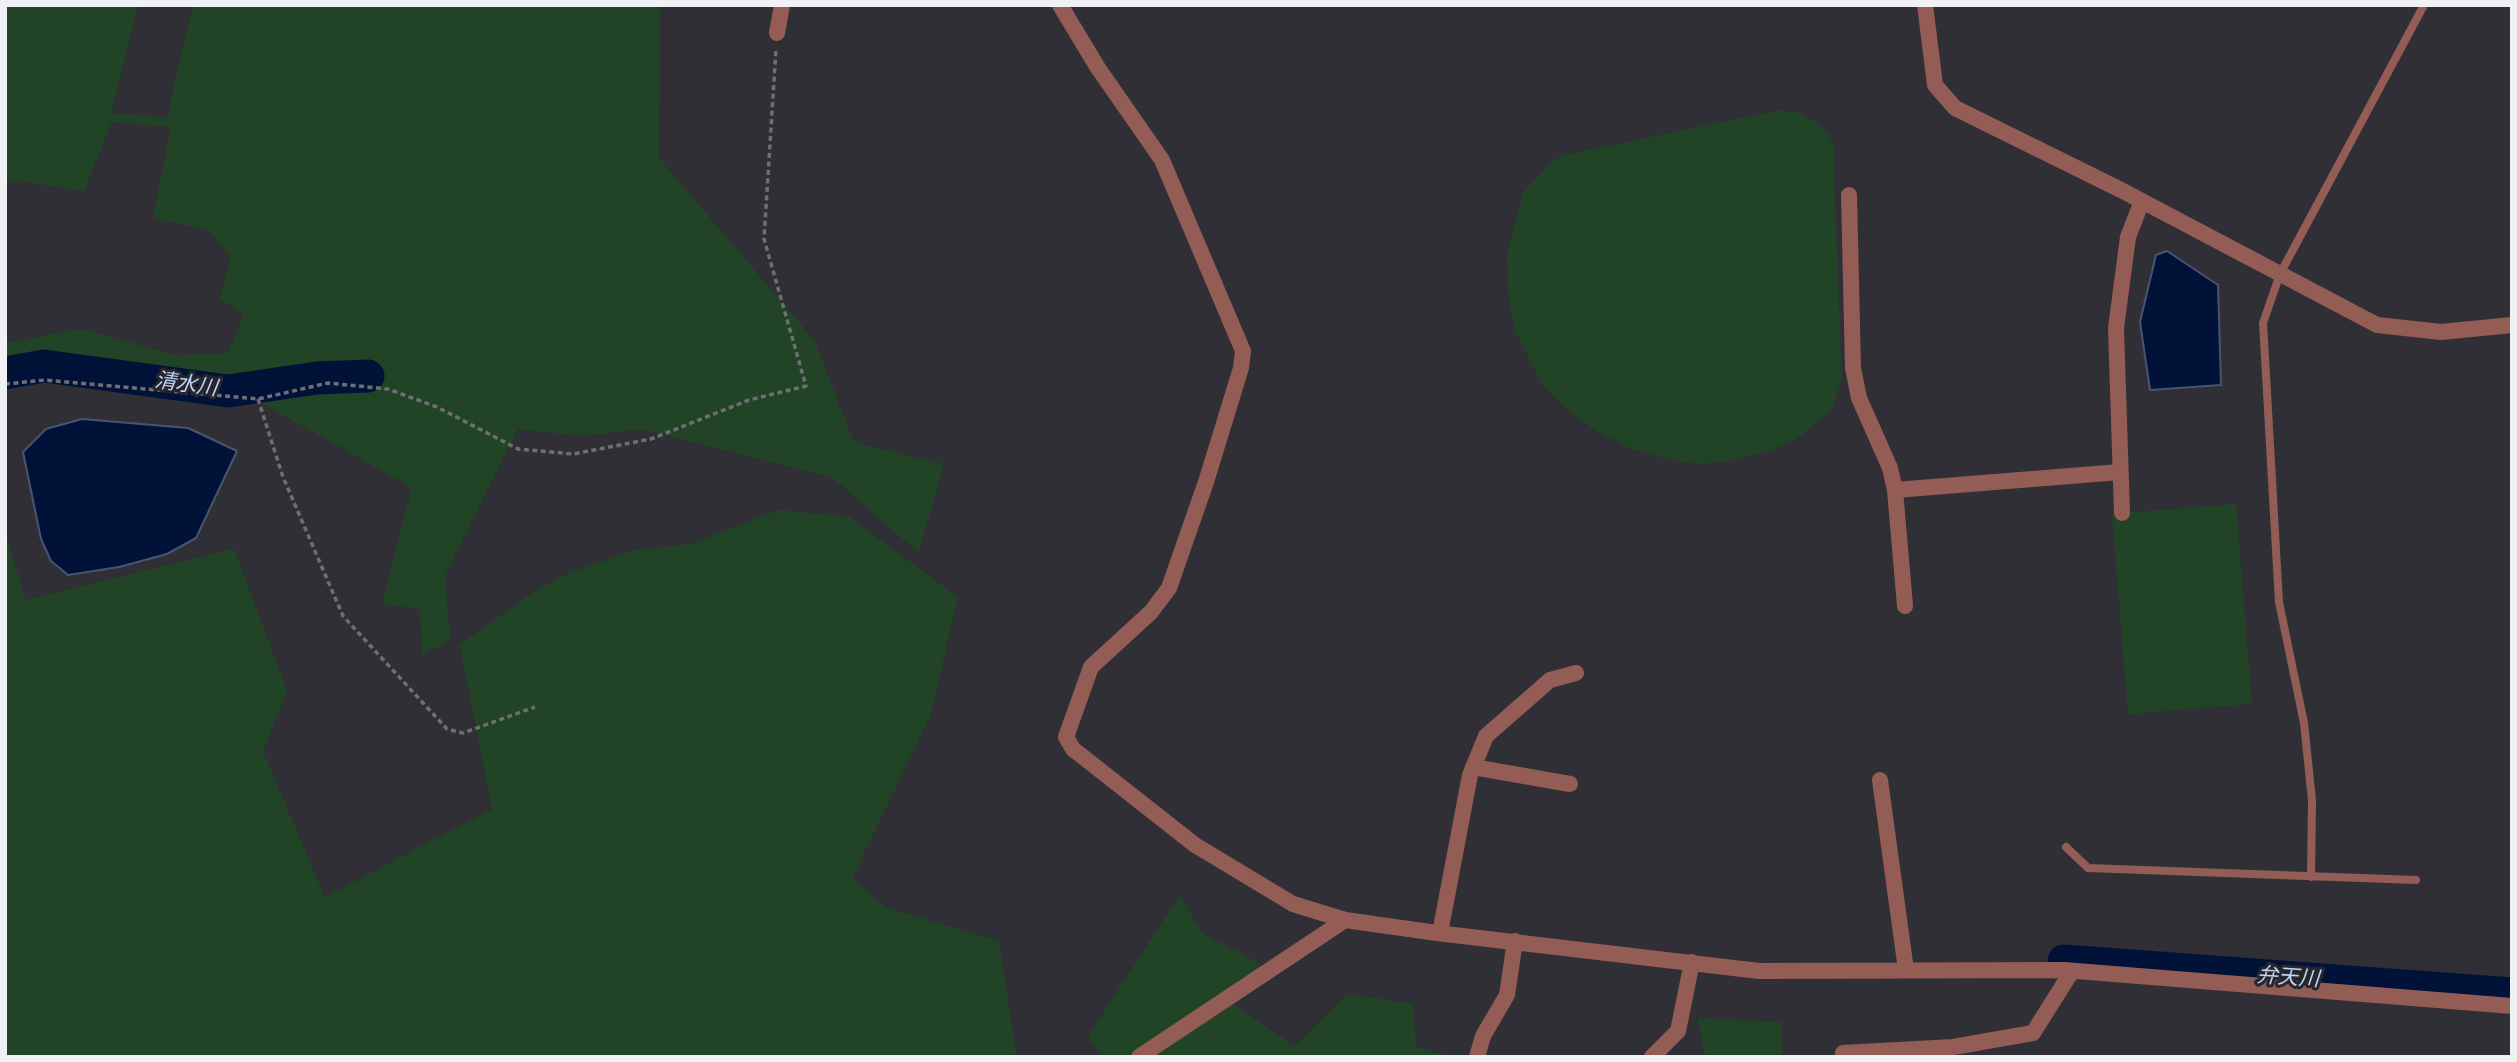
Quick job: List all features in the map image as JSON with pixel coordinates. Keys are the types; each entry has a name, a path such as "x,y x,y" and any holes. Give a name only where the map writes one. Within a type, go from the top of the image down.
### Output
{"street":[{"path":"777,33 782,5"},
{"path":"1060,5 1098,68 1162,160 1243,351 1241,368 1206,482 1169,588 1151,612 1091,667 1066,737 1073,749 1195,845 1272,894 1345,920 1440,933 1759,971 2072,971 2512,1006"},
{"path":"1926,5 1935,85 1955,108 2142,201 2377,325 2441,332 2512,325"},
{"path":"1849,195 1853,368 1859,398 1890,468 1895,490 1905,606"},
{"path":"2122,513 2116,328 2128,237 2142,201"},
{"path":"1895,490 2120,472"},
{"path":"1440,933 1473,767 1486,736 1550,680 1576,673"},
{"path":"1473,767 1570,784"},
{"path":"1880,780 1906,970"},
{"path":"1139,1057 1345,920"},
{"path":"1477,1057 1483,1036 1507,995 1515,941"},
{"path":"1652,1057 1678,1031 1692,962"},
{"path":"1843,1053 1952,1047 2034,1033 2072,971"}],"lane":[{"path":"2311,877 2312,800 2304,723 2279,602 2263,323 2280,274 2424,5"},
{"path":"2066,847 2088,868 2416,880"}],"path":[{"path":"5,384 45,380 258,399 328,383 388,389 437,407 518,449 573,454 651,439 749,400 806,386 764,239 777,33"},
{"path":"258,399 283,477 343,616 447,729 463,733 535,707"}],"green space":[{"path":"5,5 138,5 111,113 167,117 193,5 660,5 659,158 814,340 854,442 944,464 919,553 833,478 643,429 581,436 518,429 445,576 450,640 422,655 420,610 382,603 412,488 207,372 45,356 5,363 5,343 82,329 175,355 228,353 244,314 219,299 231,258 209,230 153,218 171,127 112,122 84,191 5,179"},
{"path":"1780,110 1799,113 1814,121 1826,130 1833,144 1842,380 1831,411 1795,440 1770,451 1732,461 1699,464 1670,460 1627,447 1598,432 1568,410 1541,383 1514,328 1508,293 1507,253 1524,192 1552,161 1565,155"},
{"path":"2236,504 2252,704 2128,714 2112,514"},
{"path":"779,510 849,517 958,597 930,717 852,878 885,907 999,941 1017,1057 5,1057 5,531 25,600 234,549 287,690 263,752 325,897 492,809 460,644 540,588 569,573 635,550 691,544"},
{"path":"1180,894 1201,933 1261,964 1232,1003 1294,1046 1348,994 1413,1004 1416,1046 1451,1057 1104,1057 1088,1037"},
{"path":"1698,1018 1781,1022 1783,1057 1705,1057"}],"water":[{"path":"2167,251 2218,285 2221,385 2150,390 2140,322 2156,255"},
{"path":"82,419 188,428 237,451 196,538 167,554 119,567 68,575 51,561 41,539 23,452 46,429"}],"waterway":[{"name":"清水川","path":"5,373 44,366 228,391 317,378 368,376"},
{"name":"弁天川","path":"2064,961 2512,994"}]}
